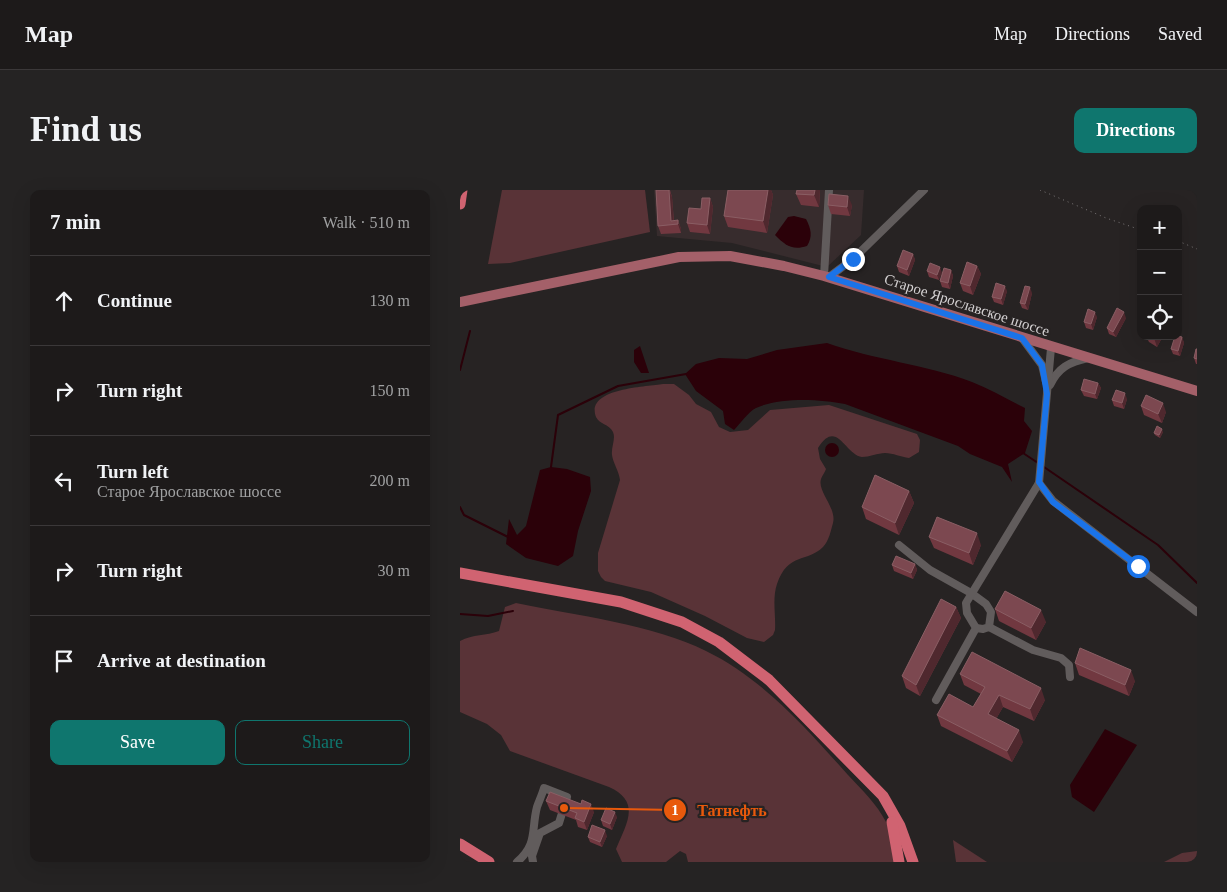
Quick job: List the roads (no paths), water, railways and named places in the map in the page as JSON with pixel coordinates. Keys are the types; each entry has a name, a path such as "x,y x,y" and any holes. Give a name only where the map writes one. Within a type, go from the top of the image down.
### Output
{"highway":[{"path":"460,204 462,190"},
{"path":"460,568 485,576"},
{"path":"460,573 621,602 664,615 720,642 769,680 883,796 892,811 913,862"},
{"path":"866,780 894,826 899,862"},
{"path":"460,844 488,862"},
{"path":"460,852 488,862"}],"main road":[{"name":"Старое Ярославское шоссе","path":"460,302 632,265 688,256 744,258 826,276 1051,348 1197,391"}],"lane":[{"path":"826,276 829,190"},
{"path":"826,276 853,259 924,190"},
{"path":"1022,338 1042,365 1047,394"},
{"path":"990,626 983,630 976,628 967,613 966,603 1039,482 1051,348"},
{"path":"1047,394 1056,373 1075,361 1088,358"},
{"path":"1039,482 1053,502 1197,612"},
{"path":"899,545 930,570 971,593 986,604 990,612 990,626"},
{"path":"990,626 1033,650 1061,658 1069,665 1070,677"},
{"path":"936,700 976,628"},
{"path":"517,862 526,854 535,831 537,808 544,788 567,797 559,822 540,833 532,856 533,862"}],"waterway":[{"path":"460,370 470,331"},
{"path":"551,467 558,415 618,386 686,374"},
{"path":"1023,453 1038,463"},
{"path":"1044,467 1158,545 1197,583"},
{"path":"460,507 464,515 508,537"},
{"path":"460,614 488,616 513,611"}],"place":[{"name":"Татнефть","path":"564,808"}]}
